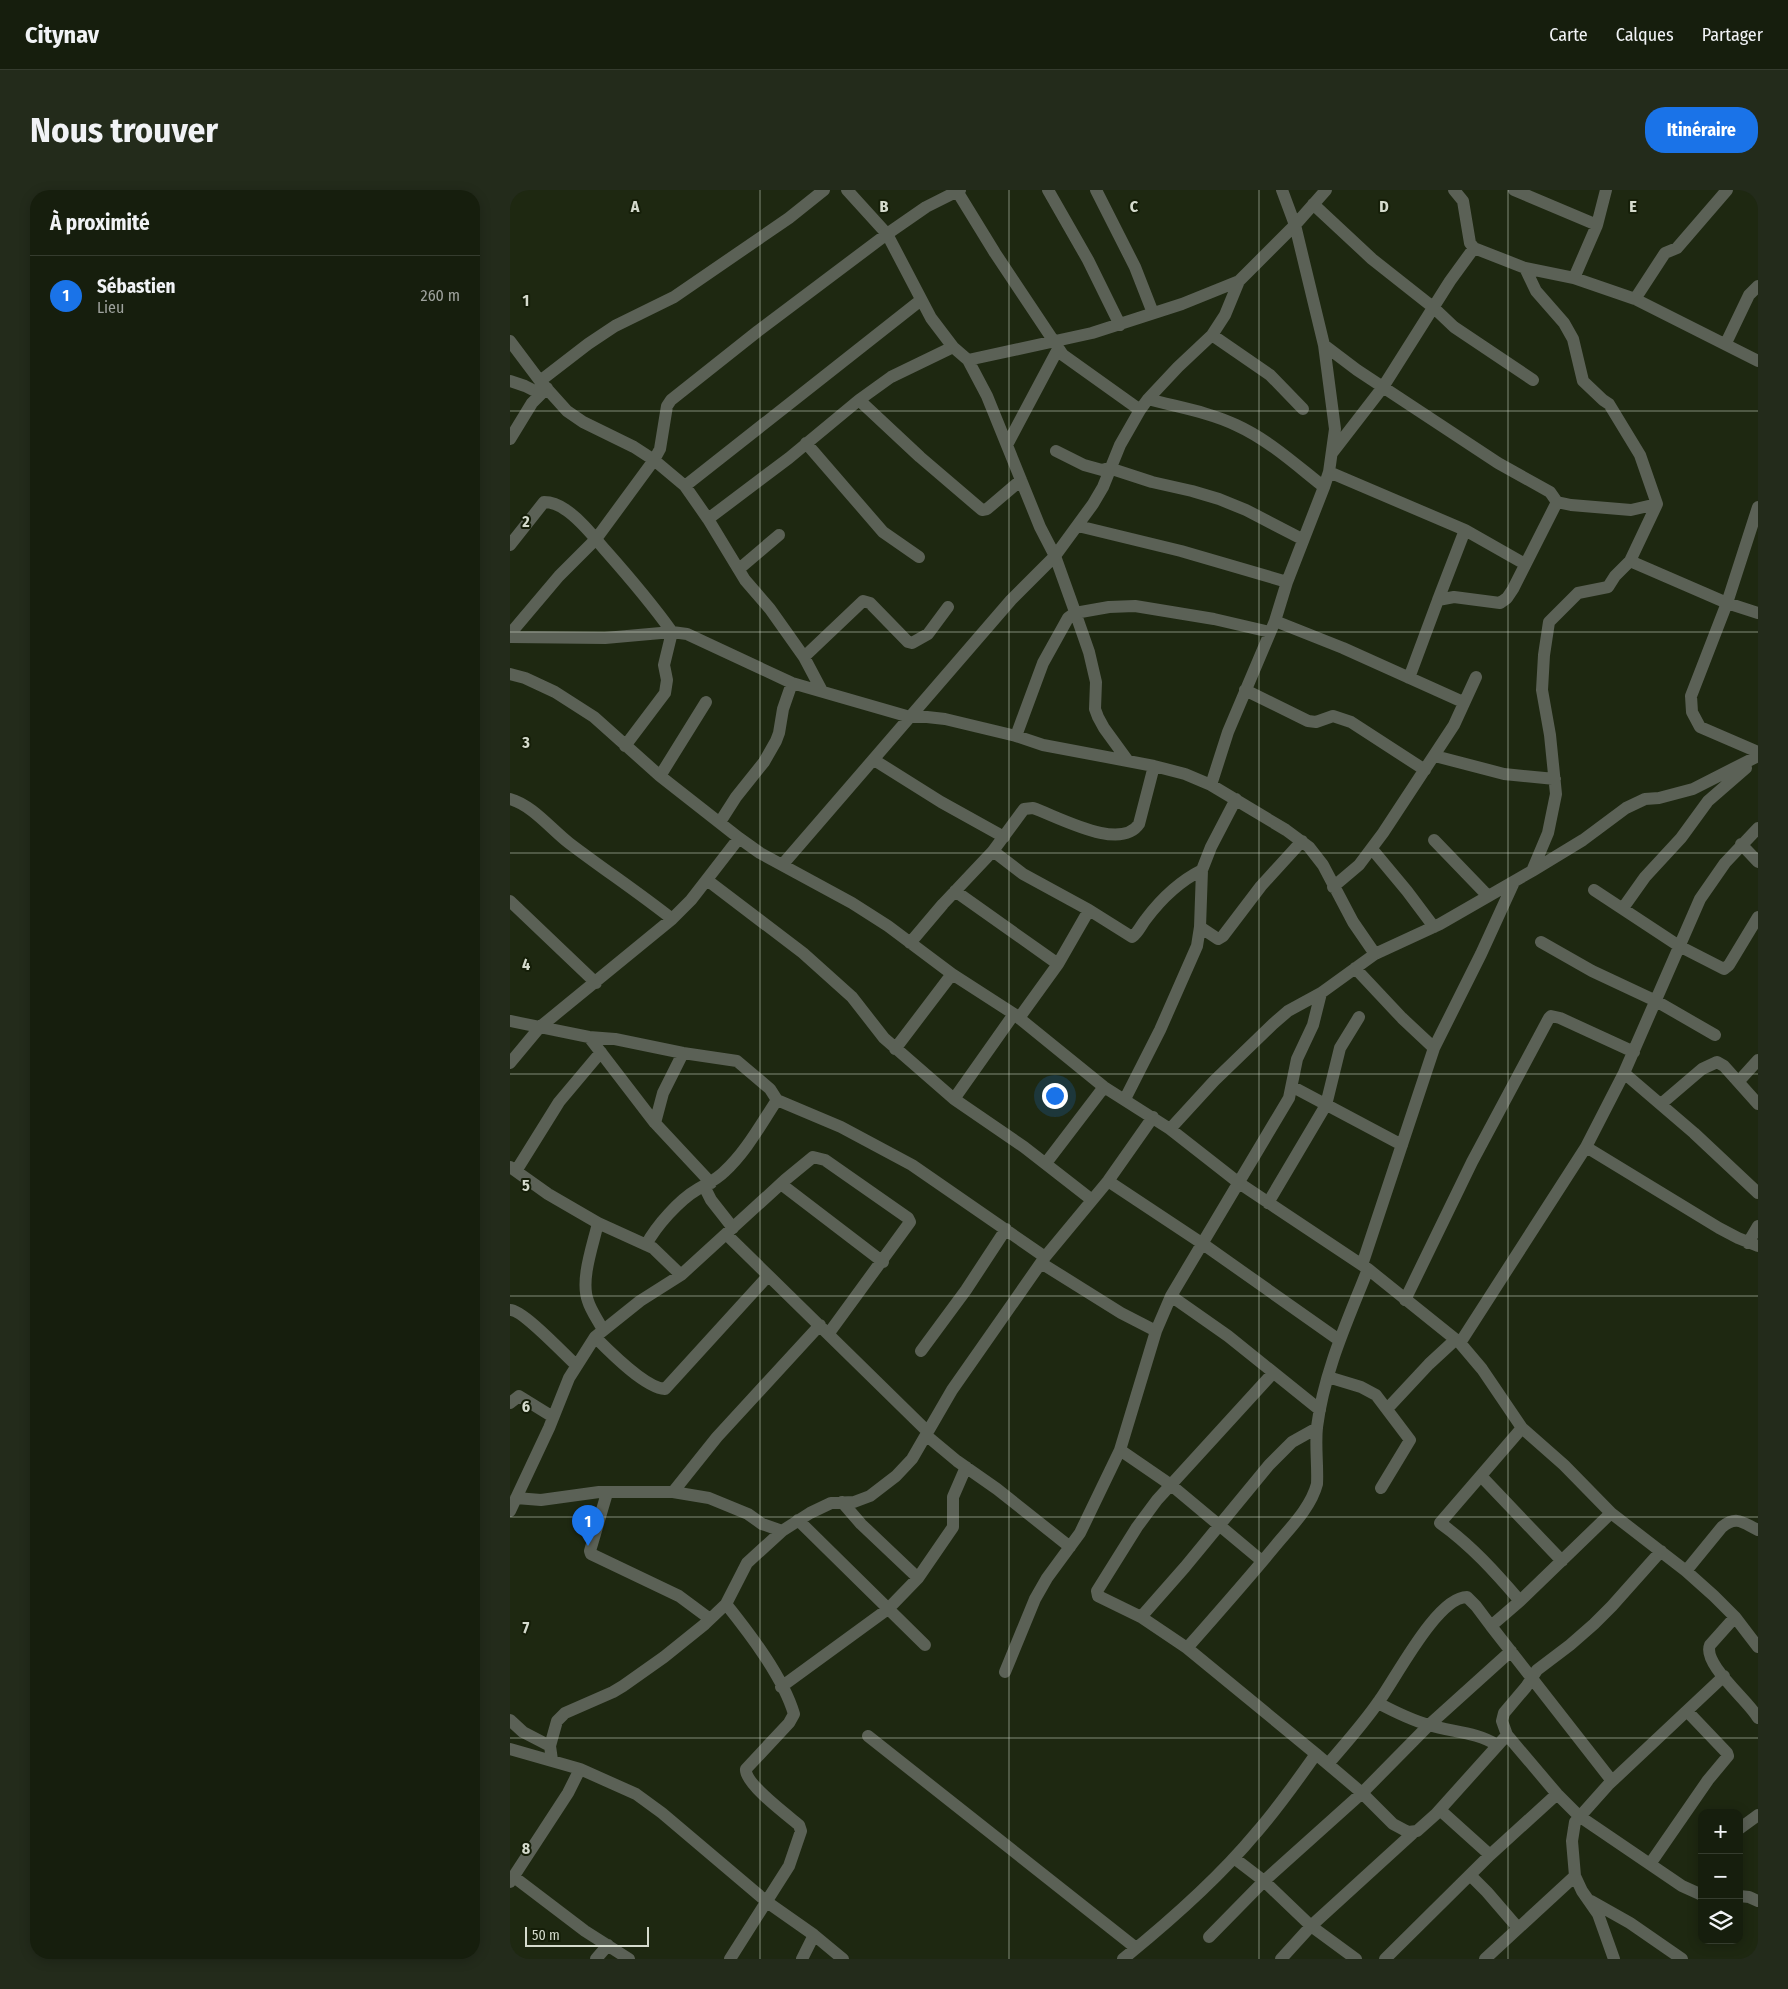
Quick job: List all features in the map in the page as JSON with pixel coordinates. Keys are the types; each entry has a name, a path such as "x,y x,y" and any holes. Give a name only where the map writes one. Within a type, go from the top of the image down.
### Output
{"street":[{"path":"510,439 543,387 588,344 616,326 674,297 789,218 824,190"},
{"path":"847,190 888,234 921,300 953,347 968,360 987,396 1040,527 1055,556 1089,652 1096,682 1095,709 1098,718 1128,761"},
{"path":"1048,190 1088,260 1120,325"},
{"path":"1096,190 1135,267 1153,313"},
{"path":"1211,785 1228,732 1272,626 1302,539 1324,487 1329,472 1335,429 1324,344 1295,225 1282,190"},
{"path":"783,864 1011,600 1055,556 1078,526 1102,487 1120,445 1148,399 1212,335 1225,315 1239,281 1295,225 1326,190"},
{"path":"1454,190 1463,201 1470,243 1474,248 1525,268 1574,278 1635,299 1758,361"},
{"path":"1514,190 1597,225"},
{"path":"1574,278 1597,225 1606,190"},
{"path":"1635,299 1665,253 1677,248 1727,190"},
{"path":"510,635 558,576 596,539 654,460 660,448 667,406 671,400 758,331 888,234 926,207 959,191 994,253 1056,346 1068,359 1140,410"},
{"path":"1313,204 1372,259 1434,308 1454,327 1533,380"},
{"path":"1331,454 1383,387 1474,248"},
{"path":"1525,268 1536,291 1564,323 1573,339 1584,381 1609,404 1640,455 1657,504 1630,561 1615,576 1608,587 1578,593 1549,622 1544,655 1542,690 1550,735 1556,794 1548,833 1532,871"},
{"path":"968,360 1056,346 1182,304 1239,281"},
{"path":"1726,344 1749,295 1758,286"},
{"path":"685,486 921,300"},
{"path":"1212,335 1270,375 1303,409"},
{"path":"510,341 543,387 567,411 583,422 634,447 654,460 685,486 708,519 745,580 770,609 804,657 822,691"},
{"path":"1324,344 1357,370 1498,463 1550,492 1557,502 1630,510 1657,504"},
{"path":"1007,445 1056,346"},
{"path":"708,519 859,400 892,377 953,347"},
{"path":"510,381 525,386 543,387"},
{"path":"1148,399 1224,420 1238,426 1273,446 1324,487"},
{"path":"859,400 920,457 982,510 987,509 1021,480"},
{"path":"806,443 883,532 920,557"},
{"path":"1056,451 1084,465 1102,470 1109,468 1152,482 1192,490 1219,499 1246,510 1302,539"},
{"path":"1329,472 1465,530 1525,564"},
{"path":"511,542 544,502 551,502 567,510 596,539 634,583 672,632"},
{"path":"1438,600 1454,596 1503,602 1513,589 1557,502"},
{"path":"1758,507 1727,603 1691,696 1692,712 1700,727 1758,755"},
{"path":"1078,526 1181,551 1286,582"},
{"path":"1409,678 1465,530"},
{"path":"739,569 779,535"},
{"path":"1630,561 1727,603 1758,613"},
{"path":"804,657 863,601 870,603 908,642 912,643 928,634 948,607"},
{"path":"1016,736 1043,663 1068,618 1075,613 1109,607 1135,606 1272,626 1409,678 1464,702"},
{"path":"625,746 665,692 667,680 664,665 672,632"},
{"path":"510,635 605,638 672,632 686,634 701,639 792,683 910,717 927,716 945,719 1016,736 1043,745 1154,766 1192,777 1211,785 1302,841 1323,865 1353,922 1375,954"},
{"path":"510,674 525,678 555,692 594,718 660,776 760,853 852,903 952,974 1016,1016 1104,1087 1170,1129 1239,1184 1365,1267 1458,1342 1492,1383 1522,1428 1564,1465 1611,1513 1686,1571 1735,1617 1758,1647"},
{"path":"1333,886 1359,865 1372,849 1454,725 1476,677"},
{"path":"720,822 736,797 764,762 776,741 792,683"},
{"path":"1245,690 1308,721 1316,722 1333,716 1351,722 1425,770"},
{"path":"660,776 706,702"},
{"path":"1170,1129 1208,1087 1288,1011 1321,993 1375,954 1434,927 1514,882 1583,840 1634,804 1645,799 1659,798 1693,790 1758,755"},
{"path":"1623,908 1645,876 1681,838 1708,801 1758,755"},
{"path":"1435,756 1504,774 1555,779"},
{"path":"874,760 941,802 1004,837"},
{"path":"910,943 993,851 1022,811 1029,807 1090,830 1112,834 1132,831 1140,822 1154,766"},
{"path":"510,799 526,808 672,919"},
{"path":"1125,1099 1160,1030 1197,946 1200,927 1202,870 1210,847 1236,800"},
{"path":"1387,1410 1429,1364 1458,1342 1586,1146 1634,1052 1700,899 1711,881 1741,844 1758,828"},
{"path":"510,1063 540,1027 672,919 707,880 739,838"},
{"path":"1434,840 1488,896"},
{"path":"1200,927 1218,939 1223,936 1261,886 1302,841"},
{"path":"1741,844 1758,862"},
{"path":"1372,849 1434,927"},
{"path":"993,851 1023,874 1089,910 1133,937 1146,919 1175,887 1202,870"},
{"path":"707,880 804,953 852,997 875,1028 895,1049 954,1099 1046,1163 1092,1200"},
{"path":"1188,1648 1294,1523 1315,1492 1317,1484 1317,1428 1328,1377 1365,1267 1402,1145 1434,1048 1481,954 1514,882"},
{"path":"1594,890 1679,946 1726,969 1758,917"},
{"path":"955,892 1058,964"},
{"path":"510,901 596,983"},
{"path":"954,1099 1016,1016 1058,964 1089,910"},
{"path":"1541,942 1592,971 1656,1001 1715,1035"},
{"path":"1355,968 1402,1018 1434,1048"},
{"path":"895,1049 952,974"},
{"path":"1005,1672 1035,1599 1047,1578 1080,1533 1120,1450 1156,1331 1171,1296 1289,1098 1293,1087 1297,1059 1313,1025 1321,993"},
{"path":"1405,1300 1472,1162 1549,1018 1552,1016 1560,1018 1634,1052"},
{"path":"1268,1203 1326,1105 1340,1048 1359,1017"},
{"path":"510,1021 589,1037 654,1046 683,1053 737,1061 770,1089 777,1100 841,1127 912,1165 1006,1229 1042,1260 1121,1313 1156,1331"},
{"path":"589,1037 654,1123 707,1185 711,1200 730,1231 768,1276 825,1329 928,1434 966,1468 997,1489 1070,1547"},
{"path":"601,1052 559,1102 513,1169 548,1194 598,1223 653,1248 681,1275"},
{"path":"654,1123 663,1093 683,1053"},
{"path":"1739,1080 1758,1060"},
{"path":"1661,1104 1702,1069 1711,1064 1722,1064 1739,1080 1758,1104"},
{"path":"1624,1073 1661,1104 1758,1193"},
{"path":"1046,1163 1104,1087"},
{"path":"1293,1087 1402,1145"},
{"path":"646,1245 665,1219 696,1191 726,1170 740,1154 777,1100"},
{"path":"552,1760 550,1746 555,1724 565,1714 623,1686 664,1657 710,1619 726,1604 747,1563 782,1530 831,1503 854,1502 880,1489 912,1459 952,1390 1042,1260 1108,1181 1153,1117"},
{"path":"1586,1146 1703,1219 1753,1244 1758,1226"},
{"path":"512,1506 529,1475 562,1393 576,1365 599,1334 640,1301 681,1275 810,1158 825,1160 908,1218 910,1222 883,1262 825,1329 717,1437 673,1492"},
{"path":"1108,1181 1203,1244 1339,1340"},
{"path":"781,1184 883,1262"},
{"path":"598,1223 586,1280 586,1291 599,1334 634,1372 653,1385 665,1389 768,1276"},
{"path":"921,1350 966,1290 1006,1229"},
{"path":"1171,1296 1228,1336 1320,1410"},
{"path":"510,1310 519,1312 576,1365"},
{"path":"1273,1373 1170,1486 1137,1527 1097,1591 1098,1596 1141,1617 1188,1648 1362,1793 1393,1824 1413,1833"},
{"path":"1328,1377 1370,1391 1379,1397 1410,1440 1381,1488"},
{"path":"510,1403 519,1396 553,1417"},
{"path":"1141,1617 1283,1450 1292,1442 1317,1428"},
{"path":"1520,1601 1478,1555 1458,1536 1440,1523 1522,1428"},
{"path":"1120,1450 1170,1486 1262,1561"},
{"path":"781,1687 888,1609 918,1578 953,1527 953,1497 966,1468"},
{"path":"1481,1476 1562,1561"},
{"path":"512,1506 594,1493 673,1492 709,1498 748,1514 762,1524 782,1530"},
{"path":"607,1493 590,1551 591,1554 680,1596 710,1619"},
{"path":"842,1502 918,1578"},
{"path":"1491,1626 1520,1601 1611,1513"},
{"path":"798,1520 925,1645"},
{"path":"1686,1571 1729,1521 1738,1520 1758,1530"},
{"path":"1661,1551 1612,1606 1570,1645 1541,1666 1503,1716 1503,1726 1507,1735 1557,1794 1579,1816 1682,1886 1698,1893"},
{"path":"1328,1764 1378,1703 1422,1634 1442,1610 1461,1598 1469,1599 1612,1781"},
{"path":"726,1604 754,1639 794,1712 793,1718 745,1771 757,1788 799,1825 801,1831 789,1866 730,1959"},
{"path":"1735,1617 1709,1648 1713,1661 1758,1718"},
{"path":"1209,1938 1264,1881 1362,1793 1429,1725 1511,1651"},
{"path":"1614,1959 1598,1914 1582,1891 1575,1876 1572,1841 1573,1828 1579,1816 1612,1781 1724,1676"},
{"path":"1378,1703 1407,1718 1482,1737 1497,1744"},
{"path":"1650,1864 1708,1780 1728,1756 1688,1711"},
{"path":"510,1720 523,1732 550,1746"},
{"path":"1281,1959 1311,1926 1440,1810 1507,1735"},
{"path":"868,1736 1136,1948"},
{"path":"510,1749 580,1769 636,1794 662,1813 766,1902 814,1935 843,1959"},
{"path":"1123,1959 1204,1890 1234,1858 1284,1798 1316,1754"},
{"path":"580,1769 568,1793 512,1880 584,1931 629,1959"},
{"path":"1385,1959 1490,1855 1557,1794"},
{"path":"1440,1810 1490,1855"},
{"path":"1743,1826 1758,1815"},
{"path":"1234,1858 1264,1881 1311,1926 1356,1959"},
{"path":"1470,1875 1518,1928"},
{"path":"1485,1959 1575,1876"},
{"path":"1743,1896 1758,1901"},
{"path":"1590,1901 1630,1923 1682,1959"},
{"path":"802,1959 814,1935"},
{"path":"596,1959 608,1945"}],"place":[{"name":"Sébastien","path":"588,1546"}]}
